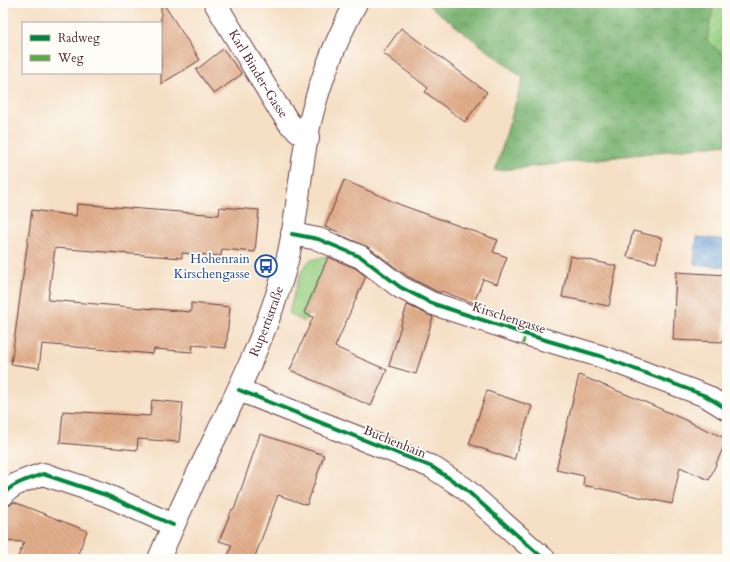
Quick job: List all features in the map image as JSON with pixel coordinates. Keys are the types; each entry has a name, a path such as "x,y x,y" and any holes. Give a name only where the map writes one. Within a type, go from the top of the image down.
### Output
{"street":[{"name":"Karl Binder-Gasse","path":"215,3 276,104 290,124 308,139"},
{"name":"Rupertistraße","path":"159,559 173,525 239,390 273,309 285,270 310,122 320,88 336,46 356,3"},
{"name":"Kirschengasse","path":"292,234 318,239 361,257 400,287 431,303 525,334 600,356 706,396 727,409"},
{"name":"Buchenhain","path":"239,390 432,467 464,488 544,559"},
{"path":"3,495 6,490 44,474 106,495 173,525"}],"green space":[{"path":"426,3 714,3 707,40 727,58 727,144 495,171 523,78"},
{"path":"714,3 727,3 727,58 707,40"},
{"path":"329,256 304,312 308,314 304,322 289,313 299,277 302,270 310,261"}],"water":[{"path":"697,237 727,240 727,267 694,264"}],"building":[{"path":"161,3 163,3 200,60 161,84 162,22"},
{"path":"401,28 487,92 465,122 425,92 428,88 383,53"},
{"path":"223,49 242,74 214,94 196,70"},
{"path":"344,180 401,205 498,240 493,252 507,257 497,284 483,279 474,303 441,291 440,293 407,276 368,247 338,234 339,232 325,227"},
{"path":"77,204 219,215 220,207 259,210 255,252 222,249 221,256 182,253 182,258 55,248 48,300 191,312 191,303 230,307 226,348 193,345 192,352 154,349 153,354 42,344 39,368 11,364 32,210 76,216"},
{"path":"633,231 662,238 656,263 627,257"},
{"path":"570,256 617,266 609,306 562,297"},
{"path":"328,257 355,268 366,276 335,347 387,370 371,406 290,370 313,317 304,313"},
{"path":"676,272 726,275 723,342 673,340"},
{"path":"407,305 433,317 416,374 389,366"},
{"path":"579,375 652,405 727,439 709,480 680,467 672,504 583,485 584,476 556,470"},
{"path":"487,391 532,406 514,460 469,444"},
{"path":"152,400 183,403 179,442 138,439 137,450 60,443 63,411 150,416"},
{"path":"260,434 324,455 307,505 278,495 254,559 227,559 232,545 219,541 232,509 234,510"},
{"path":"14,502 87,531 76,559 17,559 24,542 3,541 3,507 7,507"}],"marked path":[{"path":"523,344 525,334"}],"cycle path":[{"path":"292,234 318,239 361,257 400,287 431,303 525,334 600,356 706,396 727,409"},
{"path":"239,390 432,467 464,488 544,559"},
{"path":"3,495 16,484 43,474 106,495 173,525"}],"place":[{"name":"Hohenrain Kirschengasse","path":"266,266"}]}
